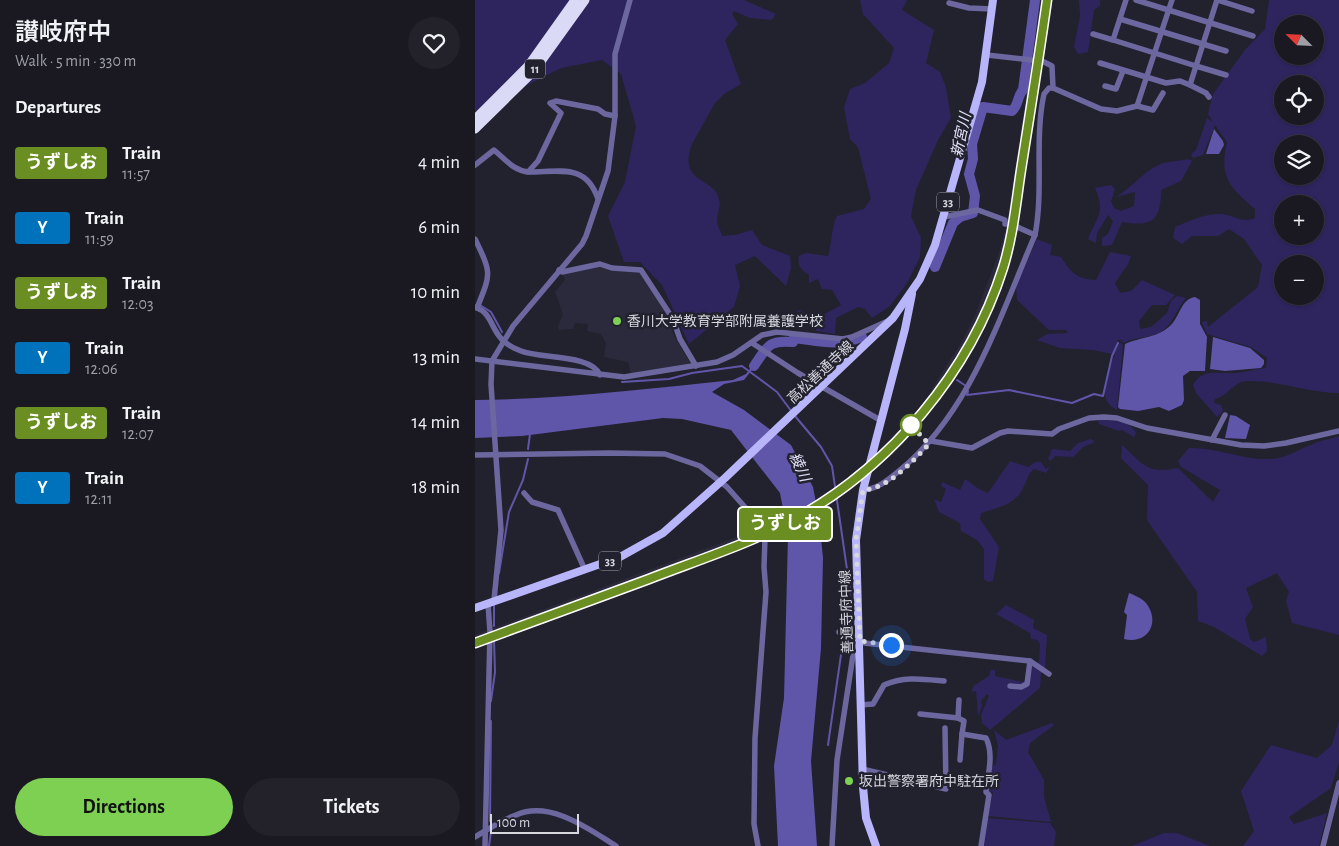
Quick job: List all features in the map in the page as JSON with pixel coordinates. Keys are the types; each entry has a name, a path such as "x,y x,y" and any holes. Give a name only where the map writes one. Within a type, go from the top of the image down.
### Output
{"highway":[{"name":"11","path":"475,119 528,66 575,0"},
{"name":"11","path":"475,129 534,71 585,0"}],"main road":[{"name":"高松善通寺線","path":"475,608 621,557 663,533 723,480 893,318 913,293 935,245 944,217 982,82 993,0"},
{"name":"善通寺府中線","path":"876,846 867,818 862,769 856,540 863,490 880,420 907,324 913,293"},
{"path":"893,318 903,320 907,324"}],"street":[{"path":"485,846 487,830 491,602 501,530 494,446 491,384 492,361 525,309 583,244 608,171 615,116 615,54 630,0"},
{"path":"1113,40 1126,0"},
{"path":"1136,0 1253,36"},
{"path":"1137,106 1172,0"},
{"path":"1191,85 1217,0 1252,11"},
{"path":"949,4 969,8 992,9"},
{"path":"1120,19 1226,51"},
{"path":"1093,34 1226,75"},
{"path":"987,55 1028,59"},
{"path":"1042,61 1052,66 1053,88"},
{"path":"1100,63 1166,83 1180,81 1206,93 1209,97"},
{"path":"1105,86 1116,89 1123,71"},
{"path":"863,490 876,488 888,480 931,441 962,397 978,365 1035,235 1039,217 1039,142 1044,94 1049,88 1053,88 1101,109 1117,111 1137,106 1153,110 1163,93"},
{"path":"529,172 538,161 561,113 550,103 556,101 598,109 605,114 615,116"},
{"path":"475,165 494,150 510,166 518,170 579,173 593,184 598,199"},
{"path":"944,217 973,211 1005,220 1005,224 1007,224"},
{"path":"1015,226 1035,235"},
{"path":"475,239 487,268 486,288 477,306 489,316 498,335 504,341 523,352 582,362 598,371 600,375"},
{"path":"559,270 562,272 600,264 612,268 641,270 673,319 680,339 696,366"},
{"path":"475,359 600,375 631,377 717,362 752,343 762,335 787,331 843,339 893,318"},
{"path":"752,343 880,420"},
{"path":"1212,440 1225,415"},
{"path":"931,441 972,448 1000,433 1008,431 1052,434 1059,429 1089,418 1104,417 1117,418 1147,428 1212,440 1264,446 1286,444 1339,431"},
{"path":"475,455 665,454 701,466 723,480 761,524 765,538 764,568 767,592 755,738 754,824 758,846"},
{"path":"524,493 532,502 558,510 585,570"},
{"path":"843,631 859,631"},
{"path":"832,846 837,760 855,642 860,641 1029,661 1049,674"},
{"path":"1010,686 1021,687 1027,684 1029,661"},
{"path":"860,705 873,704 884,685 895,681 914,678 944,681"},
{"path":"958,718 959,700"},
{"path":"920,714 958,718 964,721 960,760"},
{"path":"862,769 946,789 945,728"},
{"path":"963,734 985,738 989,745 990,760 986,792 989,795 981,846"},
{"path":"1323,846 1339,783"},
{"path":"475,837 517,814 544,812 586,826 616,846"}],"shaded area":[{"path":"475,0 744,0 776,14 772,20 750,18 734,11 732,14 738,24 725,40 741,84 724,94 715,103 692,144 689,165 692,172 717,194 720,206 717,223 722,236 735,235 752,230 762,245 790,256 791,268 786,286 755,256 735,265 740,286 734,307 689,344 662,285 640,262 624,262 608,216 625,182 636,126 621,74 602,60 561,68 475,112"},
{"path":"860,0 907,0 902,10 934,30 926,63 940,72 946,87 951,118 938,140 916,190 911,216 921,238 920,257 907,283 890,306 872,318 865,309 858,307 836,318 835,334 816,331 816,322 797,315 798,310 817,318 841,305 832,290 822,289 818,279 809,283 809,275 800,267 799,256 806,253 828,256 837,216 864,209 871,199 858,147 850,139 844,107 850,89 865,83 889,63 894,48 863,14"},
{"path":"1040,0 1051,0 1015,226 1008,256 986,317 970,348 940,396 931,390 961,343 976,313 999,253 1007,224"},
{"path":"1079,0 1100,0 1100,6 1094,10 1088,52 1078,54 1074,47 1080,16"},
{"path":"1269,0 1339,0 1339,393 1316,391 1270,382 1247,381 1234,386 1215,399 1214,403 1221,405 1223,411 1217,417 1196,393 1193,385 1197,380 1201,376 1210,373 1237,373 1266,368 1267,358 1251,347 1207,334 1202,322 1207,321 1208,327 1258,287 1262,265 1244,239 1229,229 1218,236 1192,236 1182,244 1173,238 1175,227 1204,216 1221,214 1242,220 1255,218 1255,209 1228,180 1224,164 1227,142 1215,125 1203,155 1193,158 1191,154 1196,150 1207,118 1213,122 1208,114 1213,94 1245,50 1265,29"},
{"path":"1188,159 1192,161 1181,181 1161,190 1159,209 1153,220 1141,223 1122,222 1112,245 1102,246 1102,238 1108,234 1113,221 1108,215 1097,233 1096,243 1088,239 1100,209 1095,188 1111,185 1115,189 1111,201 1114,208 1121,211 1134,206 1135,192 1116,197 1143,175 1161,164"},
{"path":"1037,239 1052,245 1050,255 1061,257 1075,274 1089,279 1096,280 1110,252 1131,256 1115,283 1120,293 1131,291 1142,280 1175,295 1166,305 1152,305 1139,321 1140,329 1151,327 1167,313 1171,301 1177,296 1186,298 1164,330 1155,335 1124,343 1119,339 1112,354 1093,350 1060,348 1037,340 1047,334 1068,333 1066,330 1049,330 1017,300 1016,286"},
{"path":"601,267 640,272 673,325 672,332 690,363 663,370 631,374 628,362 604,357 606,343 601,334 587,331 588,324 575,323 573,329 559,330 558,326 563,314 555,292 565,280 563,274"},
{"path":"1120,342 1123,345 1117,410 1108,402 1105,390 1110,368"},
{"path":"1098,420 1125,423 1130,425 1136,433 1134,437 1122,430 1119,431 1099,424"},
{"path":"1339,436 1339,635 1292,623 1286,601 1289,592 1277,573 1246,588 1253,607 1245,619 1250,639 1254,642 1266,637 1267,651 1262,656 1214,627 1198,621 1197,592 1147,520 1148,485 1121,458 1122,445 1141,463 1152,469 1167,470 1178,468 1213,502 1220,490 1181,467 1178,461 1189,448 1209,449 1249,458 1275,459 1287,456 1319,441"},
{"path":"1091,439 1094,441 1093,443 1083,447 1073,457 1055,456 1051,461 1048,459 1052,449 1070,451 1078,443"},
{"path":"1010,461 1028,467 1035,462 1041,462 1046,469 1050,466 1046,473 1034,469 1021,492 1012,501 981,513 980,519 999,547 993,581 988,582 984,579 984,549 977,540 961,531 960,523 939,512 934,499 941,502 946,489 941,486 942,482 960,490 965,479 988,493"},
{"path":"758,529 762,539 475,646 475,635"},
{"path":"1006,605 1034,620 1033,628 1047,635 1045,668 1041,674 1040,688 990,730 982,723 981,715 989,696 987,694 981,701 982,706 978,716 976,691 972,692 973,686 989,676 991,670 995,670 995,676 1023,682 1031,675 1032,665 1039,662 1040,644 1037,640 1031,639 1030,633 996,614"},
{"path":"1339,720 1339,762 1331,788 1289,817 1294,824 1327,813 1319,846 1243,846 1254,831 1241,791 1271,745 1317,758 1332,745"},
{"path":"1052,723 1054,725 1030,743 1028,752 1044,780 1044,797 1051,822 988,816 993,792 989,791 992,767 996,764 998,746 994,730 1006,740"},
{"path":"987,818 1050,823 1056,832 1054,846 983,846"},
{"path":"1164,833 1177,833 1210,846 1132,846"}],"water":[{"path":"1214,129 1224,145 1219,154 1206,154"},
{"path":"1195,297 1200,300 1200,324 1207,337 1205,371 1190,371 1183,376 1184,400 1182,405 1169,411 1159,407 1138,411 1120,409 1118,407 1125,344 1155,335 1166,329 1174,321 1187,301"},
{"path":"1213,337 1250,348 1264,360 1264,364 1261,368 1225,371 1210,369"},
{"name":"綾川","path":"761,355 763,356 744,380 724,384 712,392 744,410 791,445 813,487 819,518 823,558 821,648 811,761 817,846 778,846 774,766 784,698 788,535 780,493 731,430 682,419 663,418 522,436 475,438 475,400 572,396 733,380 746,374"},
{"path":"1230,415 1236,416 1250,425 1246,439 1225,438"},
{"path":"1129,593 1145,602 1152,617 1150,630 1140,639 1124,639 1127,615 1124,612"}],"waterway":[{"name":"新宮川","path":"935,267 953,223 960,217 973,213 975,196 969,174 973,159 972,144 983,107 1012,111 1023,90 1035,0"},
{"path":"480,305 491,312 502,332"},
{"name":"新宮川","path":"754,366 766,349 773,343 793,342 794,338 837,343 862,337"},
{"path":"968,391 967,395 1009,390 1072,403 1094,394 1103,396 1112,356 1118,343"},
{"path":"622,382 669,379 692,373 742,366 777,392 792,412"},
{"path":"957,380 966,386"},
{"path":"795,416 821,447 832,466 850,590 845,629"},
{"path":"528,449 530,434"},
{"path":"499,573 509,512 523,480 528,459"},
{"path":"494,605 494,626"},
{"path":"828,745 844,634"},
{"path":"491,701 495,672 494,640"},
{"path":"490,821 491,721"},
{"path":"489,846 491,832"}],"railway":[{"path":"475,643 723,551 778,528 830,497 863,472 894,444 922,413 948,379 970,344 1003,268 1014,216 1047,0"}],"train":[{"name":"うずしお","path":"475,643 689,564 779,527 812,509 847,485 894,443 914,421 937,394 968,347 1002,270 1013,226 1047,0"}],"place":[{"name":"香川大学教育学部附属養護学校","path":"617,321"},
{"name":"坂出警察署府中駐在所","path":"849,781"}],"route":[{"path":"891,645 860,641 856,540 863,490 876,488 888,480 929,444 911,425"}]}
